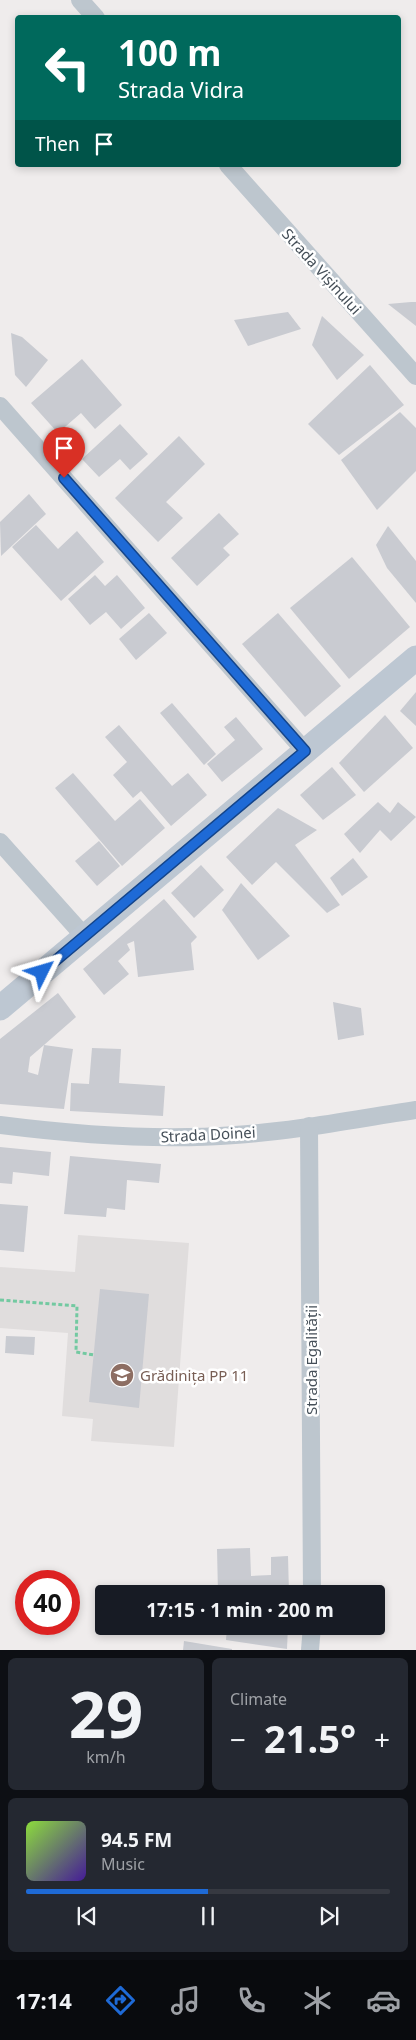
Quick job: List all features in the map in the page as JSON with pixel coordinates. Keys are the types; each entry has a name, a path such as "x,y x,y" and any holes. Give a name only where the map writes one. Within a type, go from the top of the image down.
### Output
{"street":[{"path":"80,0 93,15"},
{"name":"Strada Vișinului","path":"230,167 416,376"},
{"path":"0,406 305,751"},
{"path":"0,1008 416,658"},
{"path":"0,842 85,937"},
{"name":"Strada Doinei","path":"0,1125 100,1136 163,1138 236,1135 416,1110"},
{"name":"Strada Egalității","path":"310,1126 312,1585"},
{"path":"310,1650 311,1635"}],"path":[{"path":"0,1300 77,1306 76,1352 94,1355"}],"shaded area":[{"name":"Grădinița PP 11","path":"78,1235 189,1243 174,1447 91,1441 93,1419 62,1416 68,1333 0,1328 0,1267 75,1272"}],"building":[{"path":"416,302 416,326 388,304"},
{"path":"288,312 301,329 248,346 234,320"},
{"path":"322,316 364,355 337,380 312,345"},
{"path":"11,333 22,337 48,360 26,387 15,375"},
{"path":"82,359 122,405 95,429 81,413 58,433 31,403"},
{"path":"370,365 404,405 339,455 308,424"},
{"path":"400,412 416,428 416,471 377,510 341,460"},
{"path":"120,424 148,454 130,470 120,459 99,477 82,459"},
{"path":"179,436 205,464 166,502 183,518 158,542 115,498"},
{"path":"29,494 46,514 1,556 0,522"},
{"path":"219,513 239,534 223,548 230,555 197,586 171,558"},
{"path":"36,525 58,549 77,531 104,562 61,601 12,547"},
{"path":"388,526 416,561 416,603 387,568 376,545"},
{"path":"352,557 410,627 349,679 290,608"},
{"path":"95,575 105,586 117,575 145,608 121,629 106,612 90,625 68,599"},
{"path":"149,613 167,633 136,660 119,639"},
{"path":"278,613 341,686 305,717 242,644"},
{"path":"416,692 416,726 400,711"},
{"path":"172,703 216,754 204,765 160,713"},
{"path":"385,715 413,748 364,792 339,763"},
{"path":"236,717 263,749 222,782 207,764 235,740 224,727"},
{"path":"119,725 172,786 188,773 207,795 171,826 141,791 133,798 113,775 127,762 105,737"},
{"path":"332,767 356,795 323,820 300,795"},
{"path":"73,773 115,821 140,799 165,828 122,866 55,788"},
{"path":"378,802 390,813 398,802 416,817 391,841 380,830 360,853 344,834"},
{"path":"278,808 317,830 295,845 340,905 327,913 276,862 252,885 226,857"},
{"path":"99,841 120,866 97,886 75,861"},
{"path":"353,858 368,877 342,896 330,878"},
{"path":"201,865 224,890 194,918 171,893"},
{"path":"241,883 290,936 258,960 222,910"},
{"path":"164,899 197,937 191,943 194,970 138,977 134,941 127,944 130,950 118,961 129,974 104,995 83,969"},
{"path":"58,993 76,1017 44,1045 73,1049 64,1109 0,1104 0,1039","holes":["44,1045 38,1075 28,1072 30,1057"]},
{"path":"333,1002 361,1008 364,1035 338,1040"},
{"path":"92,1048 121,1049 119,1083 165,1086 163,1116 70,1111 71,1083 89,1084"},
{"path":"0,1147 51,1152 49,1176 13,1172 12,1184 0,1183"},
{"path":"70,1156 161,1164 159,1183 127,1180 125,1210 107,1208 106,1217 64,1214"},
{"path":"0,1204 28,1206 24,1252 0,1250"},
{"path":"100,1289 149,1294 139,1408 89,1402"},
{"path":"6,1336 35,1337 34,1355 5,1353"},
{"path":"250,1548 251,1576 271,1575 271,1557 288,1556 289,1585 218,1585 217,1549"},
{"path":"226,1635 288,1635 287,1649 226,1640"},
{"path":"184,1641 232,1649 232,1650 183,1650"}],"place":[{"name":"Grădinița PP 11","path":"122,1375"}],"route":[{"path":"42,972 305,751 64,478"}]}
